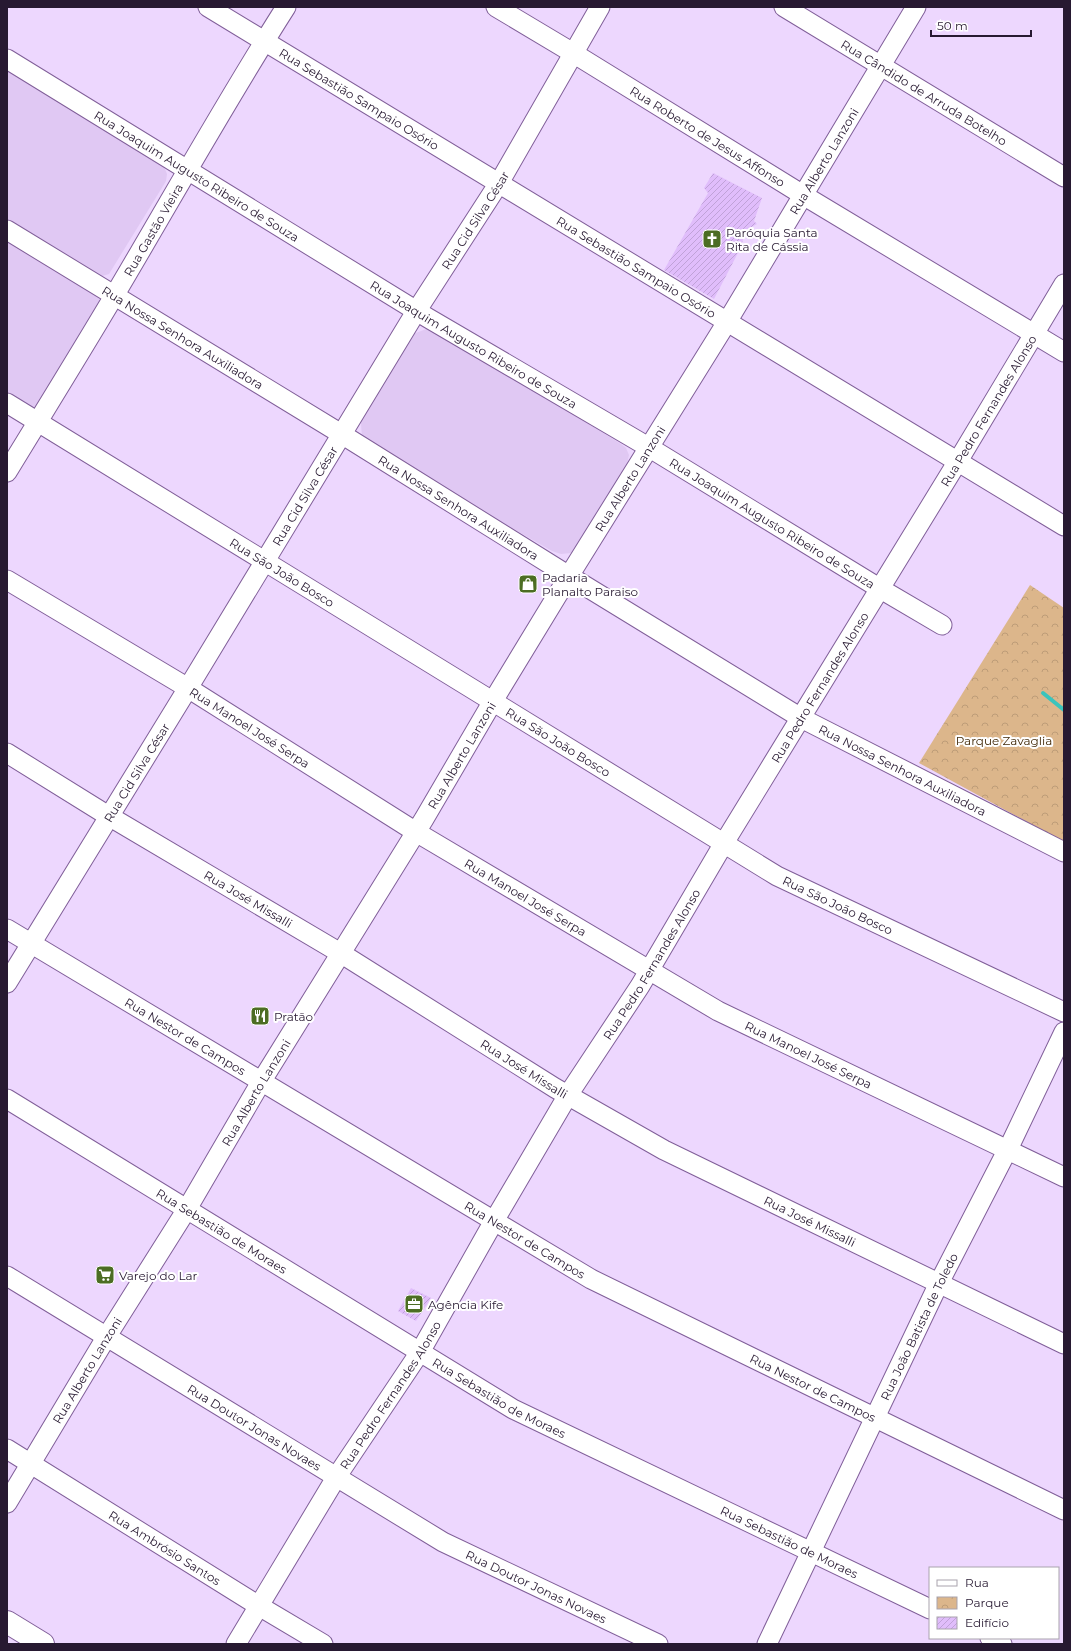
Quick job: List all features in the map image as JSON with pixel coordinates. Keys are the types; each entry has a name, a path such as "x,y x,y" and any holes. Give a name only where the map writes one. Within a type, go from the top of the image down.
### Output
{"main road":[{"path":"7,1622 43,1644"}],"street":[{"name":"Rua Sebastião Sampaio Osório","path":"208,7 1064,526"},
{"name":"Rua Gastão Vieira","path":"7,472 114,296 187,170 286,7"},
{"name":"Rua Roberto de Jesus Affonso","path":"496,7 573,52 803,195 1064,352"},
{"name":"Rua Cid Silva César","path":"7,983 343,434 417,310 499,183 600,7"},
{"name":"Rua Cândido de Arruda Botelho","path":"784,7 1064,177"},
{"name":"Rua Alberto Lanzoni","path":"7,1503 107,1336 187,1209 261,1082 342,954 416,832 569,576 727,322 916,7"},
{"name":"Rua Joaquim Augusto Ribeiro de Souza","path":"7,60 417,310 650,448 942,625"},
{"name":"Rua Nossa Senhora Auxiliadora","path":"7,230 343,434 569,576 801,718 1064,852"},
{"name":"Rua Pedro Fernandes Alonso","path":"236,1644 337,1476 420,1352 494,1221 568,1095 649,970 724,843 958,461 1064,284"},
{"name":"Rua São João Bosco","path":"7,403 777,876 1064,1012"},
{"name":"Rua Manoel José Serpa","path":"7,580 188,688 416,832 718,1011 1064,1177"},
{"name":"Rua José Missalli","path":"7,753 342,954 555,1088 664,1150 1064,1344"},
{"name":"Rua Nestor de Campos","path":"7,929 591,1279 1064,1510"},
{"name":"Rua João Batista de Toledo","path":"767,1644 939,1283 1064,1032"},
{"name":"Rua Sebastião de Moraes","path":"7,1099 513,1409 929,1609"},
{"name":"Rua Doutor Jonas Novaes","path":"7,1276 443,1542 658,1644"},
{"name":"Rua Ambrósio Santos","path":"7,1449 259,1606 323,1644"},
{"path":"992,1639 1002,1644"}],"shaded area":[{"path":"7,69 162,165 165,169 167,174 166,181 109,274 99,277 7,222"},
{"path":"7,237 97,295 99,299 99,306 38,405 34,408 28,409 7,397"},
{"path":"429,328 437,330 626,448 629,455 627,464 579,547 571,553 561,554 552,551 368,445 362,438 362,417 413,334"}],"green space":[{"name":"Parque Zavaglia","path":"1030,585 1064,608 1064,842 919,763"}],"building":[{"name":"Paróquia Santa Rita de Cássia","path":"713,173 762,198 754,221 757,224 746,230 740,249 714,299 664,270 708,193 704,188"},
{"name":"Agência Kife","path":"411,1288 431,1298 416,1321 398,1311"}],"waterway":[{"path":"1043,693 1064,710"}],"place":[{"name":"Paróquia Santa Rita de Cássia","path":"712,239"},
{"name":"Padaria Planalto Paraiso","path":"528,584"},
{"name":"Pratão","path":"260,1016"},
{"name":"Varejo do Lar","path":"105,1275"},
{"name":"Agência Kife","path":"414,1304"}]}
